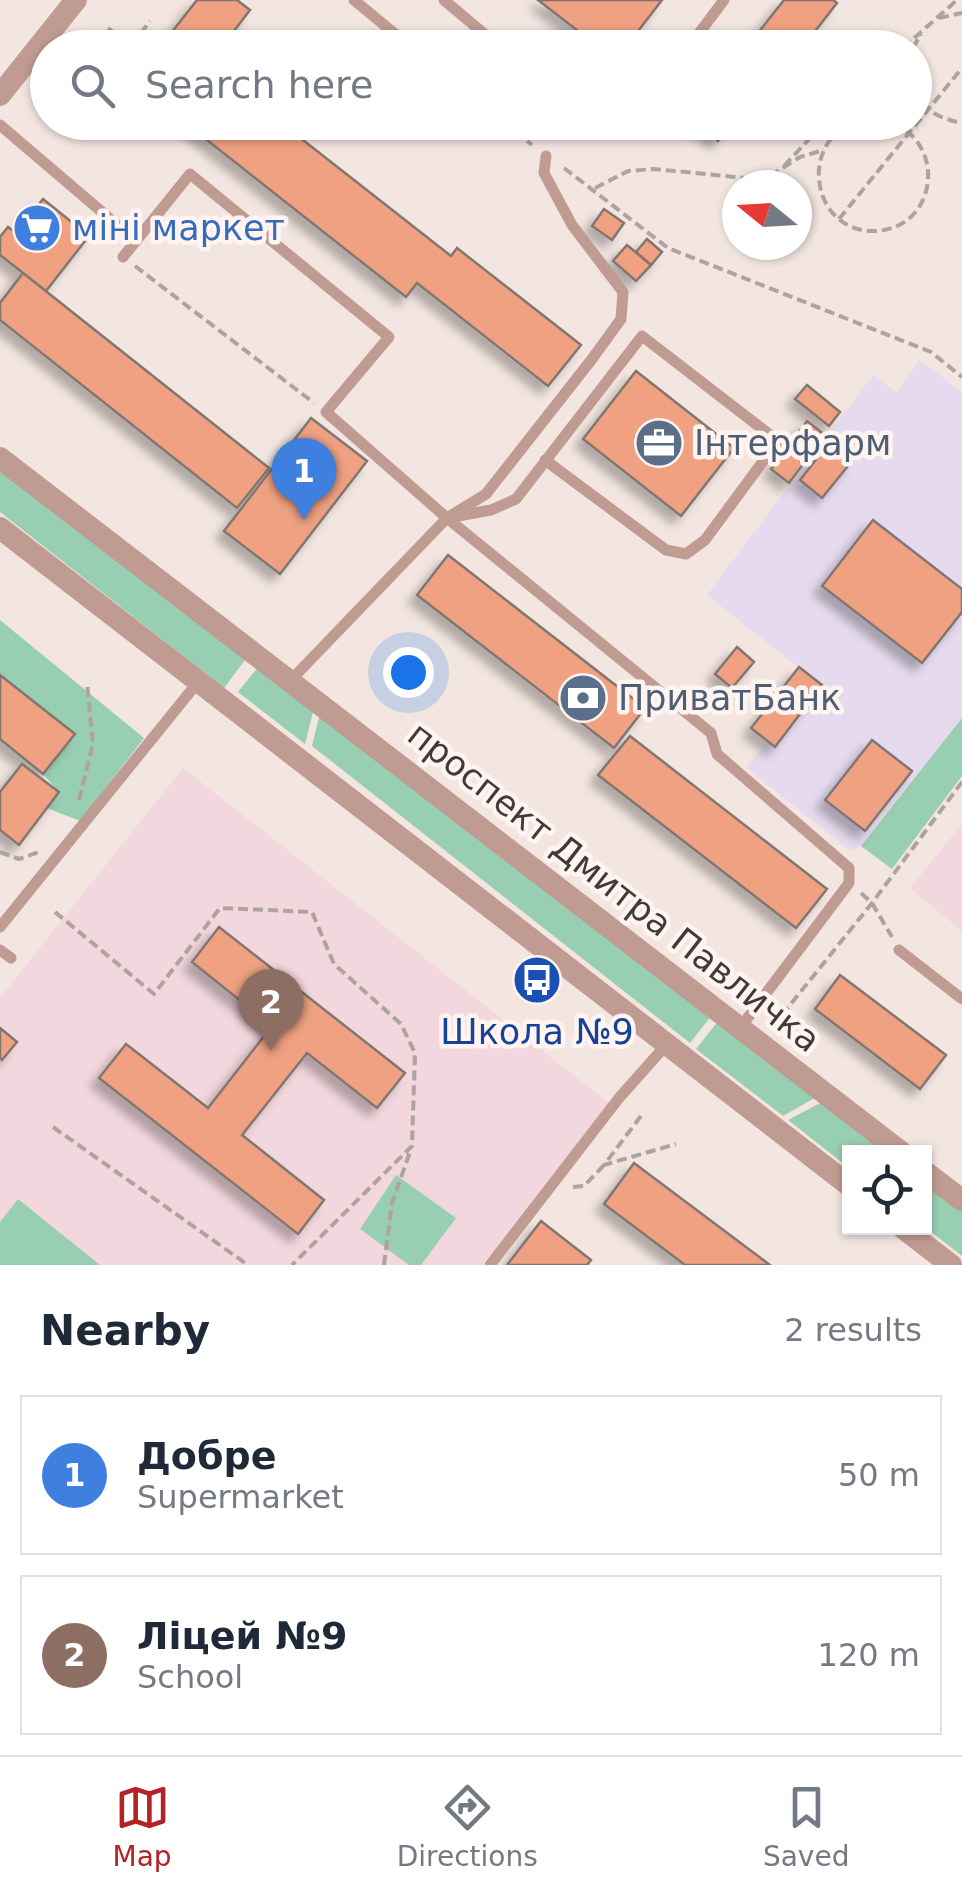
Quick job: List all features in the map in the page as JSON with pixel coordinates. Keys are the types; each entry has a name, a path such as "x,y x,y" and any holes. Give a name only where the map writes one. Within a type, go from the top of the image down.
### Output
{"street":[{"path":"52,30 76,0"},
{"path":"0,95 30,58"},
{"name":"проспект Дмитра Павличка","path":"0,458 892,1145"},
{"path":"0,528 842,1180"},
{"path":"932,1177 962,1200"},
{"path":"912,1235 952,1265"}],"lane":[{"path":"354,0 390,30"},
{"path":"444,0 480,30"},
{"path":"702,30 724,0"},
{"path":"0,125 136,240"},
{"path":"290,681 446,518 486,494 621,318 623,292 572,225 544,173 546,156"},
{"path":"123,257 190,174 389,337 326,412 446,518 712,733 717,754 849,868 850,883 740,1028"},
{"path":"446,518 492,510 516,499 545,460 642,336 778,441 705,540 686,554 666,550 545,460"},
{"path":"0,927 198,682"},
{"path":"0,950 11,958"},
{"path":"900,950 962,999"},
{"path":"490,1265 619,1098 667,1044"}],"path":[{"path":"923,30 957,0"},
{"path":"924,30 939,18 962,13"},
{"path":"144,30 150,21"},
{"path":"932,105 962,68"},
{"path":"932,112 962,123"},
{"path":"526,140 668,248 932,352 962,376"},
{"path":"780,170 809,140"},
{"path":"832,140 819,161 820,193 839,219 854,228 871,231 904,222 925,195 927,161 916,140"},
{"path":"839,219 903,140"},
{"path":"780,170 800,157 824,150"},
{"path":"594,189 628,171 654,169 722,176"},
{"path":"123,257 326,412"},
{"path":"0,852 19,859 68,843 93,744 87,682"},
{"path":"782,1015 962,782"},
{"path":"872,903 900,950"},
{"path":"54,912 154,994 220,908 312,912 334,964 401,1024 415,1053 412,1146 392,1203 384,1265"},
{"path":"550,1188 584,1186 641,1116"},
{"path":"53,1126 248,1265"},
{"path":"604,1165 676,1144"},
{"path":"292,1265 412,1146"}],"shaded area":[{"path":"920,360 962,392 962,718 861,846 850,851 746,767 768,742 751,728 798,667 707,595 873,375 896,392"},
{"path":"183,768 609,1103 482,1265 0,1265 0,998"},
{"path":"962,824 962,931 910,888"}],"green space":[{"path":"0,464 248,656 224,688 0,512"},
{"path":"0,620 144,738 80,821 47,808 59,792 43,774 74,734 0,675"},
{"path":"263,661 315,704 305,744 238,692"},
{"path":"321,709 712,1015 690,1043 312,746"},
{"path":"962,718 962,776 892,869 861,846"},
{"path":"719,1020 818,1096 783,1116 696,1049"},
{"path":"824,1101 881,1145 842,1145 842,1162 788,1120"},
{"path":"396,1175 456,1218 421,1265 409,1265 360,1229"},
{"path":"932,1186 962,1209 962,1256 932,1232"},
{"path":"18,1199 100,1265 0,1265 0,1222"}],"building":[{"path":"197,0 237,0 250,10 235,30 173,30"},
{"path":"538,0 662,0 639,30 577,30"},
{"path":"784,0 837,3 816,30 760,30"},
{"path":"207,140 303,140 451,256 457,248 581,345 548,386 417,283 406,297"},
{"path":"43,199 89,236 46,291 0,255 0,237 8,227 16,233"},
{"path":"604,209 624,223 612,240 592,226"},
{"path":"647,239 662,252 651,265 636,252"},
{"path":"627,245 651,265 636,281 613,261"},
{"path":"23,273 269,468 237,508 0,320 0,303"},
{"name":"Інтерфарм","path":"636,371 734,448 681,516 583,439"},
{"path":"807,385 840,412 829,426 795,399"},
{"path":"311,418 367,461 280,574 224,531"},
{"path":"807,421 825,435 789,483 771,469"},
{"path":"829,443 852,461 822,498 800,480"},
{"path":"873,520 962,589 962,612 922,663 822,586"},
{"path":"448,555 645,708 614,748 417,595"},
{"path":"737,647 754,662 732,688 715,674"},
{"path":"799,667 822,685 775,747 751,728"},
{"path":"0,675 75,734 43,774 0,739"},
{"path":"630,736 827,889 796,928 598,775"},
{"path":"872,740 912,771 865,831 825,800"},
{"path":"22,764 59,792 19,845 0,830 0,792"},
{"path":"219,927 405,1073 377,1108 307,1053 242,1135 324,1200 298,1234 99,1078 126,1044 208,1108 272,1026 192,962"},
{"path":"840,975 946,1055 920,1089 815,1009"},
{"path":"0,1028 17,1042 2,1060 0,1058"},
{"path":"634,1163 770,1265 685,1265 604,1204"},
{"path":"541,1221 591,1260 587,1265 507,1265"}],"place":[{"name":"міні маркет","path":"37,228"},
{"name":"Інтерфарм","path":"659,443"},
{"name":"Добре","path":"304,520"},
{"name":"ПриватБанк","path":"583,698"},
{"name":"Школа №9","path":"537,980"},
{"name":"Ліцей №9","path":"271,1051"}]}
